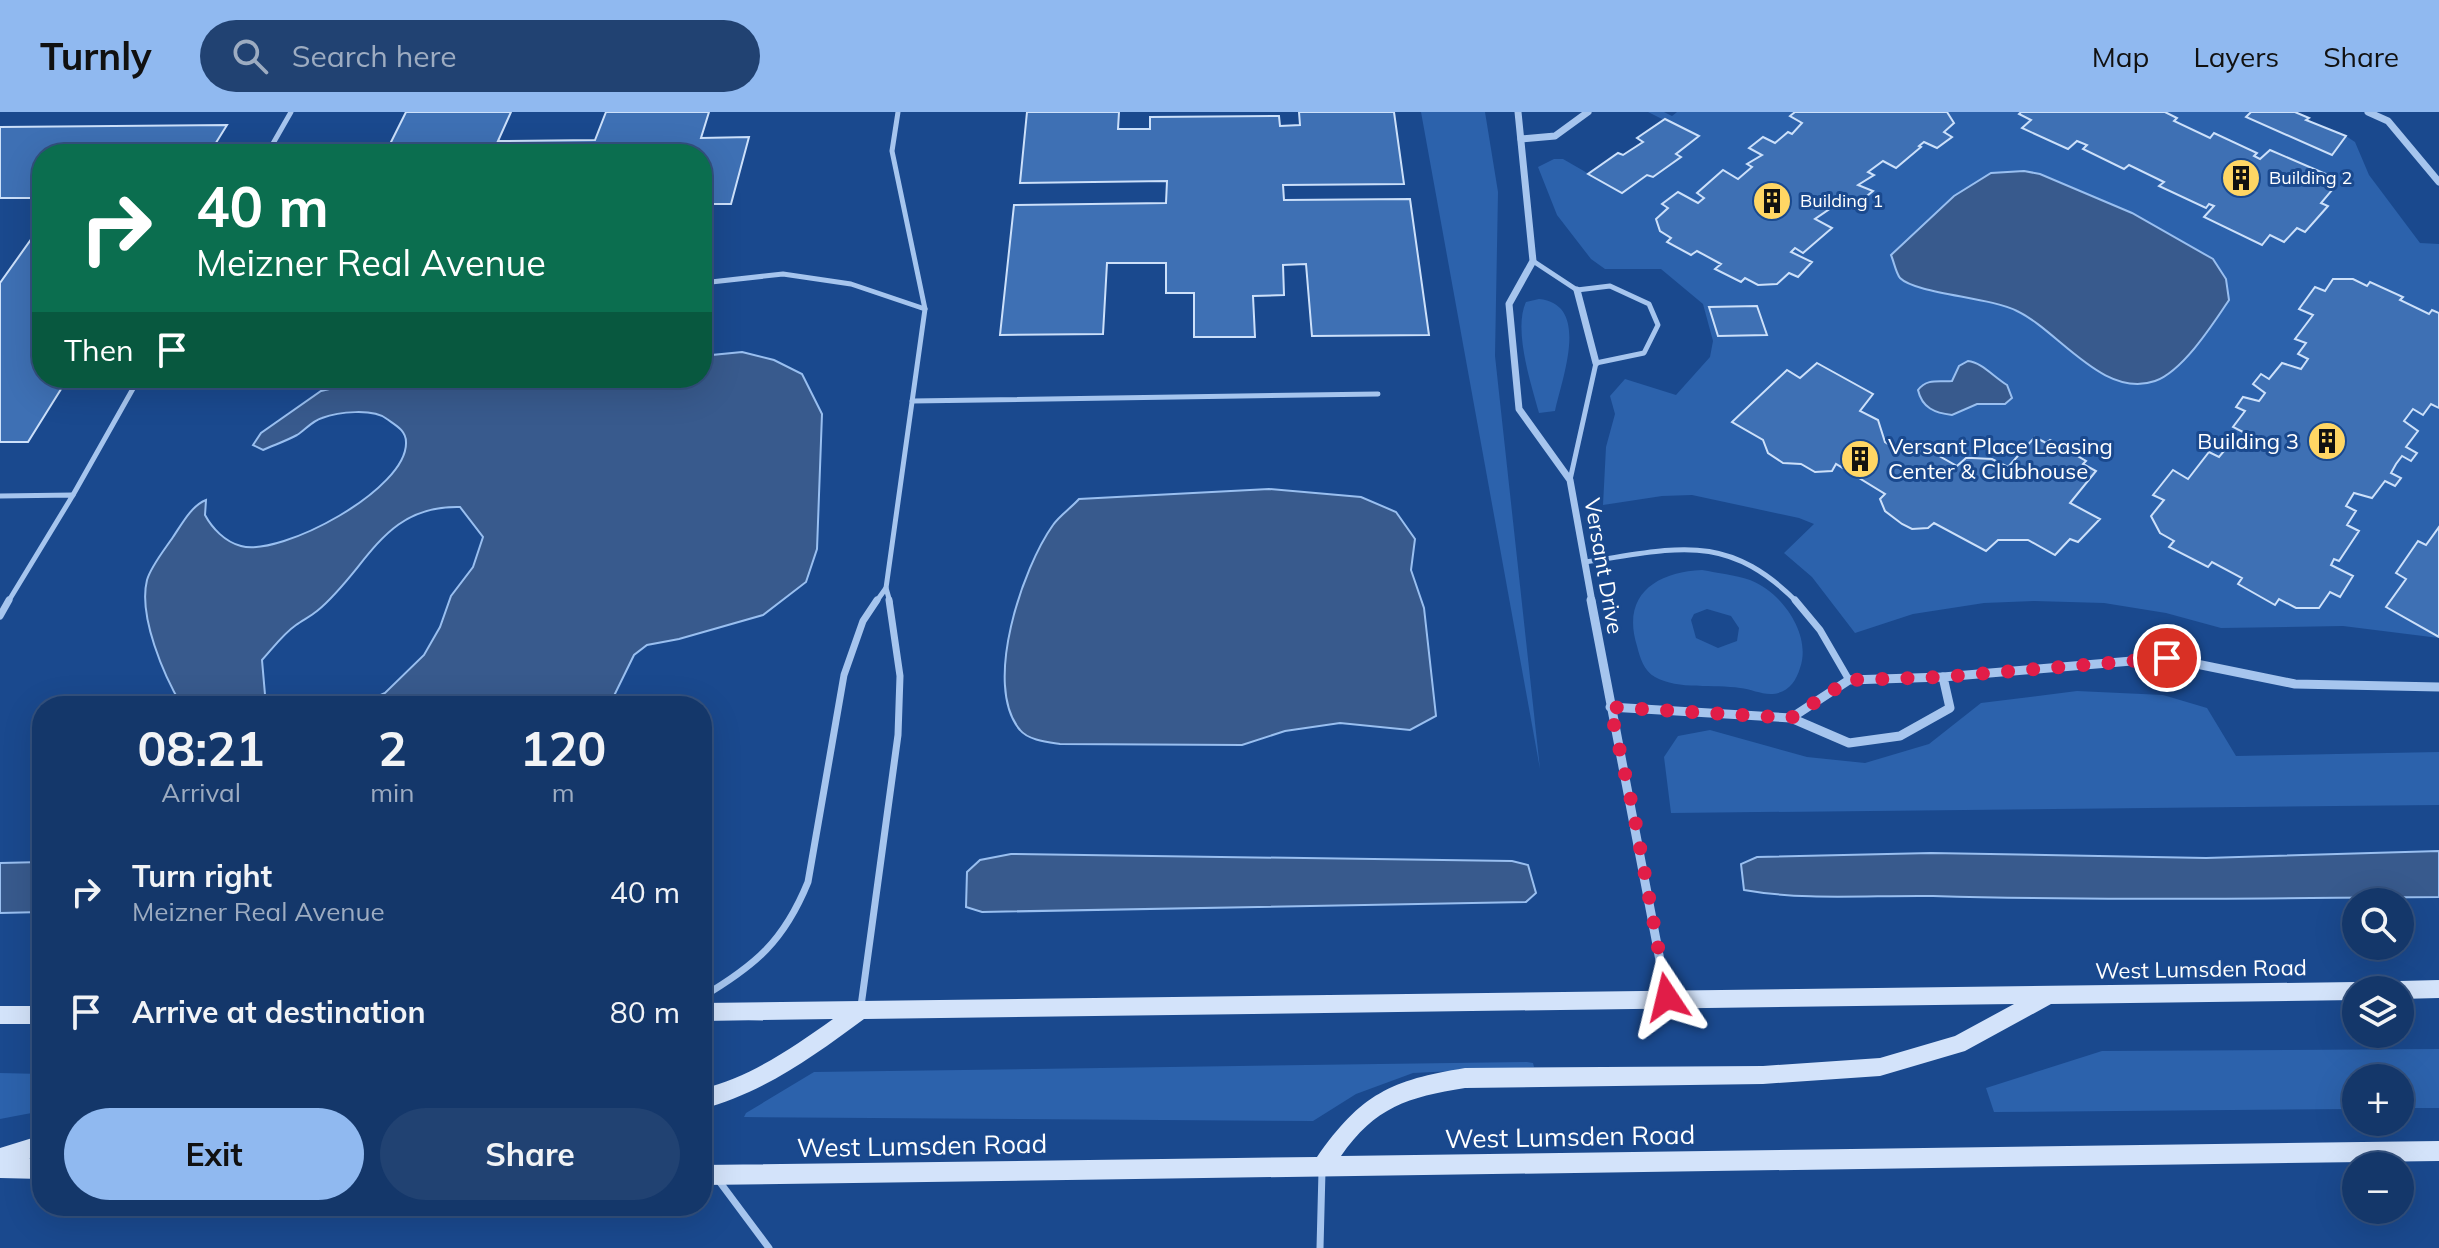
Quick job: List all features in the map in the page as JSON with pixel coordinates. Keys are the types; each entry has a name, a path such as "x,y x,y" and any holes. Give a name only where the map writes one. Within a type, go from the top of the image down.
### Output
{"main road":[{"path":"2414,990 2439,989"},
{"name":"West Lumsden Road","path":"712,1012 1667,997 2342,991"},
{"path":"1322,1167 1337,1144 1367,1111 1395,1092 1424,1084 1465,1078 1763,1075 1880,1067 1958,1044 2049,995"},
{"path":"712,1097 821,1040 861,1010"},
{"path":"0,1015 32,1015"},
{"path":"0,1158 32,1148"},
{"name":"West Lumsden Road","path":"712,1175 2439,1151"},
{"path":"0,1168 32,1169"}],"street":[{"path":"1518,112 1533,261"},
{"path":"1521,139 1555,136 1588,112"},
{"path":"2368,112 2388,121 2439,182"},
{"name":"Versant Drive","path":"1533,261 1509,304 1519,409 1570,480 1610,707 1634,814 1667,997"},
{"path":"1577,290 1596,363"},
{"path":"1791,718 1849,680 1943,677 2167,658 2295,684 2439,687"},
{"path":"1610,707 1791,718 1849,743 1900,736 1950,708 1943,677"}],"lane":[{"path":"273,144 291,112"},
{"path":"861,1010 874,936 900,731 902,673 895,618 886,588 925,309 892,151 898,112"},
{"path":"1533,261 1577,290 1610,286 1649,304 1658,325 1644,353 1596,363 1570,480"},
{"path":"712,282 783,274 851,284 925,309"},
{"path":"0,616 133,388"},
{"path":"912,401 1378,394"},
{"path":"0,496 73,495"},
{"path":"1585,562 1678,548 1736,555 1793,594 1831,644 1849,680"},
{"path":"712,991 755,966 781,937 798,910 808,882 844,675 863,621 886,588"},
{"path":"1320,1248 1322,1167"},
{"path":"712,1179 754,1224 769,1248"}],"shaded area":[{"path":"1421,112 1485,112 1498,192 1495,356 1540,769"},
{"path":"1648,112 1664,112 1672,116 1677,112 2251,112 2247,117 2332,155 2346,136 2355,142 2369,175 2420,243 2439,244 2439,527 2426,545 2417,541 2396,573 2406,579 2386,607 2439,638 2343,626 2221,628 2166,613 2104,603 2034,601 1984,603 1913,614 1855,633 1812,577 1784,553 1814,524 1692,495 1603,505 1606,447 1615,414 1610,396 1625,379 1676,395 1710,357 1713,341 1703,304 1661,269 1605,269 1591,259 1557,215 1538,167 1554,159 1563,159 1622,193 1647,175 1654,177 1681,157 1676,154 1698,137"},
{"path":"2024,171 2040,174 2132,213 2213,259 2226,279 2229,300 2196,346 2166,376 2136,384 2117,380 2082,360 2033,320 2017,311 1990,302 1921,288 1900,278 1891,255 1954,196 1991,173"},
{"path":"1539,299 1555,304 1564,314 1569,328 1569,344 1555,411 1539,413 1521,327 1526,302"},
{"path":"742,352 774,360 802,374 822,414 817,549 806,582 763,615 647,645 634,655 614,696 379,696 424,655 440,627 451,596 473,567 483,537 460,507 434,509 412,516 378,542 335,594 287,633 262,660 265,696 177,696 154,645 145,595 152,569 191,511 206,500 205,515 224,538 241,546 260,547 284,541 339,516 387,480 401,460 406,442 402,431 381,416 364,412 322,418 297,435 263,450 253,445 261,433 321,391 334,388 712,388 712,355"},
{"path":"1968,361 1983,367 2007,385 2012,398 2005,404 1977,404 1952,415 1926,405 1918,390 1934,381 1952,381 1959,366"},
{"path":"1269,489 1361,497 1396,512 1415,539 1411,570 1424,608 1436,716 1410,730 1340,723 1285,731 1242,745 1060,744 1033,738 1020,730 1009,710 1005,685 1011,626 1019,596 1041,544 1062,515 1079,499"},
{"path":"1702,570 1750,580 1783,604 1792,616 1802,642 1800,668 1790,686 1781,692 1767,694 1740,688 1674,684 1648,671 1643,664 1633,628 1638,600 1657,581","holes":["1707,609 1731,616 1739,628 1737,641 1718,648 1696,638 1691,620 1694,614"]},
{"path":"2077,691 2163,695 2207,708 2236,756 2439,752 2439,805 1671,813 1664,757 1678,736 1710,730 1807,757 1865,763 1929,744 1981,703"},
{"path":"2439,851 2439,897 2414,897 2414,888 2342,888 2342,898 2122,899 1791,895 1744,890 1741,864 1757,857 1931,853 2206,858"},
{"path":"1011,854 1512,861 1528,865 1536,893 1526,902 982,912 966,907 967,872 980,860"},
{"path":"32,862 32,912 0,913 0,863"},
{"path":"2439,1049 2439,1108 2414,1108 2414,1064 2342,1064 2342,1109 1994,1112 1986,1088 2102,1051"},
{"path":"1533,1063 1534,1067 1413,1073 1356,1094 1313,1121 744,1117 814,1072"},
{"path":"0,1073 32,1074 32,1113 0,1119"}],"building":[{"path":"406,112 511,112 498,141 595,140 606,112 709,112 701,138 749,137 731,204 712,204 712,144 390,144"},
{"path":"1027,112 1119,112 1118,129 1150,129 1150,117 1279,116 1280,126 1300,125 1299,112 1394,112 1404,184 1283,185 1284,200 1410,199 1429,335 1312,336 1306,264 1283,265 1284,295 1253,296 1255,337 1194,337 1194,293 1166,293 1166,263 1107,263 1103,334 1000,335 1014,205 1166,203 1167,181 1020,183"},
{"name":"Building 1","path":"1795,112 1947,112 1954,123 1944,132 1952,137 1937,148 1924,142 1896,168 1883,161 1868,172 1874,175 1858,185 1873,191 1857,204 1846,198 1815,219 1832,228 1803,253 1795,248 1791,252 1812,262 1798,277 1789,273 1777,284 1758,285 1745,278 1741,282 1715,269 1721,264 1697,251 1691,255 1667,242 1671,238 1660,231 1656,219 1668,208 1662,204 1678,192 1698,203 1704,198 1697,193 1723,170 1738,179 1752,167 1747,164 1762,155 1749,148 1763,137 1775,143 1788,132 1792,134 1802,123 1790,116"},
{"name":"Building 2","path":"2165,112 2177,118 2174,121 2210,138 2214,133 2257,153 2254,156 2260,159 2270,150 2328,175 2321,184 2333,189 2321,203 2328,206 2305,232 2297,228 2284,242 2270,235 2262,245 2204,217 2214,206 2209,204 2206,208 2159,186 2164,182 2129,165 2124,169 2083,149 2087,145 2077,141 2068,149 2022,128 2031,120 2019,114"},
{"path":"2251,112 2295,112 2309,118 2306,120 2346,136 2332,155 2246,117"},
{"path":"1665,119 1699,136 1676,154 1681,157 1653,177 1647,175 1622,193 1588,174 1618,153 1623,155 1643,142 1637,138"},
{"path":"227,125 215,144 32,144 32,198 0,198 0,127"},
{"path":"32,238 32,388 62,388 28,442 0,442 0,283"},
{"name":"Building 3","path":"2333,279 2353,279 2367,286 2370,282 2403,297 2400,300 2429,314 2432,310 2439,313 2439,408 2431,404 2423,415 2413,409 2404,421 2418,431 2406,447 2417,453 2411,461 2402,456 2396,464 2391,473 2401,478 2395,486 2385,481 2372,498 2354,493 2346,506 2356,511 2347,525 2359,531 2339,561 2334,559 2331,565 2353,576 2340,597 2330,592 2319,608 2296,608 2279,599 2275,605 2238,584 2242,578 2212,562 2208,567 2169,547 2174,541 2160,533 2151,516 2164,500 2153,495 2173,470 2188,479 2209,452 2219,457 2229,445 2238,450 2247,438 2245,433 2233,427 2245,411 2236,407 2243,397 2259,401 2265,393 2253,384 2261,374 2269,379 2282,363 2301,369 2308,359 2298,354 2306,343 2295,339 2313,315 2299,309 2315,287 2325,291"},
{"path":"1757,306 1767,335 1718,336 1709,307"},
{"name":"Versant Place Leasing Center & Clubhouse","path":"1817,363 1873,394 1860,411 1878,420 1885,442 1899,451 1932,452 1957,466 1966,458 1972,458 1992,459 2008,467 2035,437 2046,443 2050,440 2086,461 2083,464 2096,471 2070,503 2100,519 2078,542 2070,539 2055,555 2028,540 1998,540 1986,551 1934,523 1928,528 1912,529 1902,524 1885,511 1880,499 1885,494 1836,464 1832,471 1815,472 1801,464 1783,463 1768,453 1763,440 1732,422 1787,370 1800,378"},
{"path":"2439,527 2439,637 2386,607 2406,579 2396,573 2418,541 2426,545"}],"place":[{"name":"Building 2","path":"2241,178"},
{"name":"Building 1","path":"1772,201"},
{"name":"Building 3","path":"2327,441"},
{"name":"Versant Place Leasing Center & Clubhouse","path":"1860,459"}],"route":[{"path":"1667,997 1634,814 1610,707 1791,718 1849,680 1943,677 2167,658"}]}
